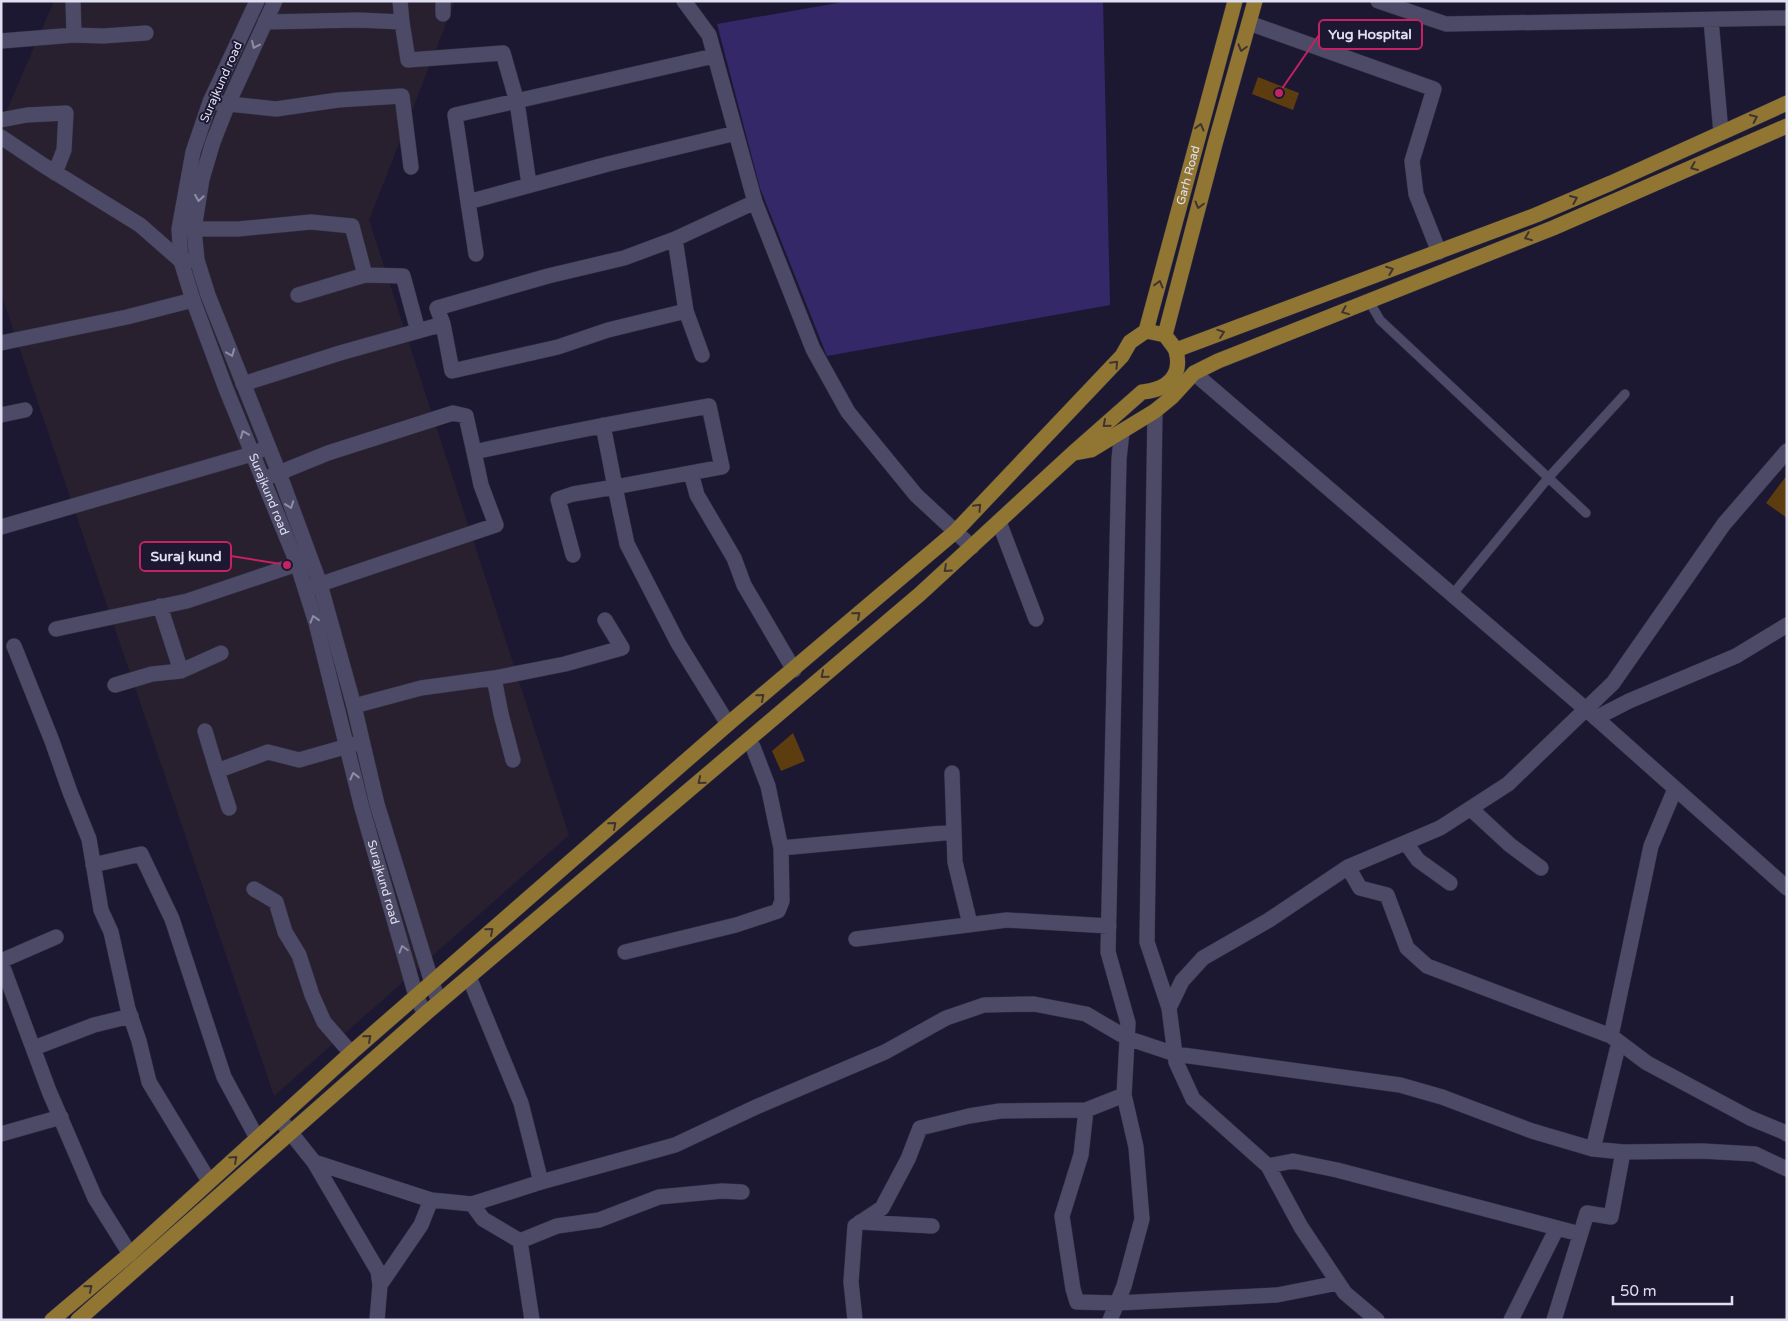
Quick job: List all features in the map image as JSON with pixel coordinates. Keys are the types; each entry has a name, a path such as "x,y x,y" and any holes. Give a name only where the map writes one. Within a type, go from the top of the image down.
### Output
{"main road":[{"name":"Garh Road","path":"1146,330 1235,1"},
{"name":"Garh Road","path":"1165,335 1255,1"},
{"path":"1209,97 1227,101"},
{"path":"1176,350 1438,252 1611,184 1787,103"},
{"path":"1073,453 1091,450 1155,411 1172,397 1194,373 1218,361 1553,228 1787,126"},
{"path":"1721,134 1728,152"},
{"path":"1544,211 1553,228"},
{"path":"52,1320 130,1254 416,996 731,722 955,532 1122,356 1130,342 1146,330 1165,335 1176,350 1178,368 1171,382 1154,391 1142,392 920,594 425,1014 78,1320"},
{"path":"731,722 749,740"}],"street":[{"path":"73,1 74,35"},
{"name":"Surajkund road","path":"258,1 210,102 193,152 178,229 181,261 192,300 252,454 304,561 305,590 316,623 339,709 362,808 416,996 425,1014"},
{"path":"275,1 228,104 213,142 202,179 194,229 197,260 208,295 279,473 304,561 320,584 354,706 377,804 439,1002"},
{"path":"400,1 408,60 503,53 517,102 529,184"},
{"path":"684,1 709,35 755,202 813,349 848,412 916,495 972,547"},
{"path":"1378,1 1446,24 1787,18"},
{"path":"265,22 359,20 402,22"},
{"path":"1711,20 1721,134"},
{"path":"1249,23 1434,89 1412,162 1416,194 1438,252"},
{"path":"1,41 146,32"},
{"path":"476,254 455,115 714,56"},
{"path":"210,102 276,110 338,100 402,96 412,167"},
{"path":"1,120 26,115 66,113 64,150 55,173"},
{"path":"468,202 529,184 736,133"},
{"path":"1,137 55,173 140,225 181,261 197,260"},
{"path":"686,311 608,330 558,347 452,371 443,324 437,308 548,276 624,258 675,238 755,202"},
{"path":"178,229 238,229 311,222 352,226 365,276"},
{"path":"675,238 686,311 702,355"},
{"path":"298,295 365,276 403,276 418,331"},
{"path":"1,343 127,317 208,295"},
{"path":"243,384 340,353 443,324"},
{"path":"1194,373 1591,714 1787,888"},
{"path":"474,452 552,434 709,406 722,467 574,494 558,499 574,555"},
{"path":"1,415 25,410"},
{"path":"1155,411 1147,942 1170,1008 1176,1062 1192,1099 1268,1166 1302,1227 1345,1293 1377,1320"},
{"path":"264,479 328,453 452,413 466,416 481,485 496,525 305,590"},
{"path":"603,425 627,544 678,643 731,722"},
{"path":"1110,1320 1124,1286 1142,1219 1136,1147 1124,1095 1128,1023 1108,952 1118,459 1122,431"},
{"path":"1,527 252,454 268,447"},
{"path":"1170,1008 1182,981 1202,958 1269,920 1348,867 1440,828 1471,809 1508,784 1591,714 1724,524 1787,451"},
{"path":"692,473 697,495 734,558 744,585 794,670"},
{"path":"999,522 1036,619"},
{"path":"56,629 187,601 304,561"},
{"path":"160,606 180,671"},
{"path":"339,709 421,688 494,678 565,664 622,648 605,620"},
{"path":"1591,714 1629,701 1736,656 1784,630"},
{"path":"14,646 89,839 101,910 111,932 131,1016 150,1082 209,1181"},
{"path":"115,685 152,674 180,671 221,653"},
{"path":"494,678 513,760"},
{"path":"205,731 229,808"},
{"path":"625,952 736,925 778,911 782,901 781,848 768,786 749,740"},
{"path":"217,771 268,752 300,760 362,742"},
{"path":"952,774 955,862 970,924"},
{"path":"1594,1149 1651,846 1676,789"},
{"path":"362,808 377,804"},
{"path":"1471,809 1510,845 1541,868"},
{"path":"781,848 954,832"},
{"path":"1406,843 1418,860 1450,883"},
{"path":"93,865 140,854 172,919 224,1077 257,1138"},
{"path":"1348,867 1360,888 1387,895 1407,948 1427,966 1615,1039 1647,1063 1750,1118 1787,1134"},
{"path":"254,889 276,902 285,932 300,955 312,995 324,1022 351,1053"},
{"path":"856,939 1007,920 1109,926"},
{"path":"56,937 1,962 49,1092 95,1198 130,1254"},
{"path":"469,977 521,1103 541,1182"},
{"path":"314,1162 431,1200 472,1204 541,1182 675,1145 756,1107 885,1052 946,1018 984,1004 1034,1004 1086,1014 1127,1038 1176,1054 1400,1085 1442,1097 1532,1131 1594,1149 1623,1152 1702,1151 1755,1154 1787,1169"},
{"path":"34,1048 94,1025 131,1016"},
{"path":"855,1320 851,1282 856,1226 882,1208 908,1159 920,1128 969,1116 1000,1111 1086,1110 1124,1095"},
{"path":"1086,1110 1081,1155 1062,1216 1073,1289 1077,1302 1117,1303 1277,1295 1338,1283"},
{"path":"1,1134 61,1117"},
{"path":"279,1118 314,1162 378,1271 380,1285 376,1320"},
{"path":"1554,1320 1587,1213 1611,1217 1623,1152"},
{"path":"1268,1166 1293,1161 1337,1170 1580,1234"},
{"path":"520,1242 558,1226 599,1220 658,1197 722,1191 742,1192"},
{"path":"380,1285 421,1225 431,1200"},
{"path":"472,1204 483,1219 520,1242 532,1320"},
{"path":"860,1222 932,1226"},
{"path":"1511,1320 1557,1228"}],"lane":[{"path":"1369,301 1380,320 1586,512"},
{"path":"1452,595 1549,477 1625,394"}],"shaded area":[{"path":"54,1 455,1 369,220 569,835 274,1096 1,294 1,124"},
{"path":"849,1 1103,1 1110,305 827,356 760,188 717,24"}],"building":[{"path":"1258,77 1299,93 1293,110 1252,94"},
{"path":"1787,475 1787,518 1766,503"},
{"path":"793,733 805,761 781,771 772,751"}],"place":[{"name":"Yug Hospital","path":"1279,93"},
{"name":"Suraj kund","path":"287,565"}]}
